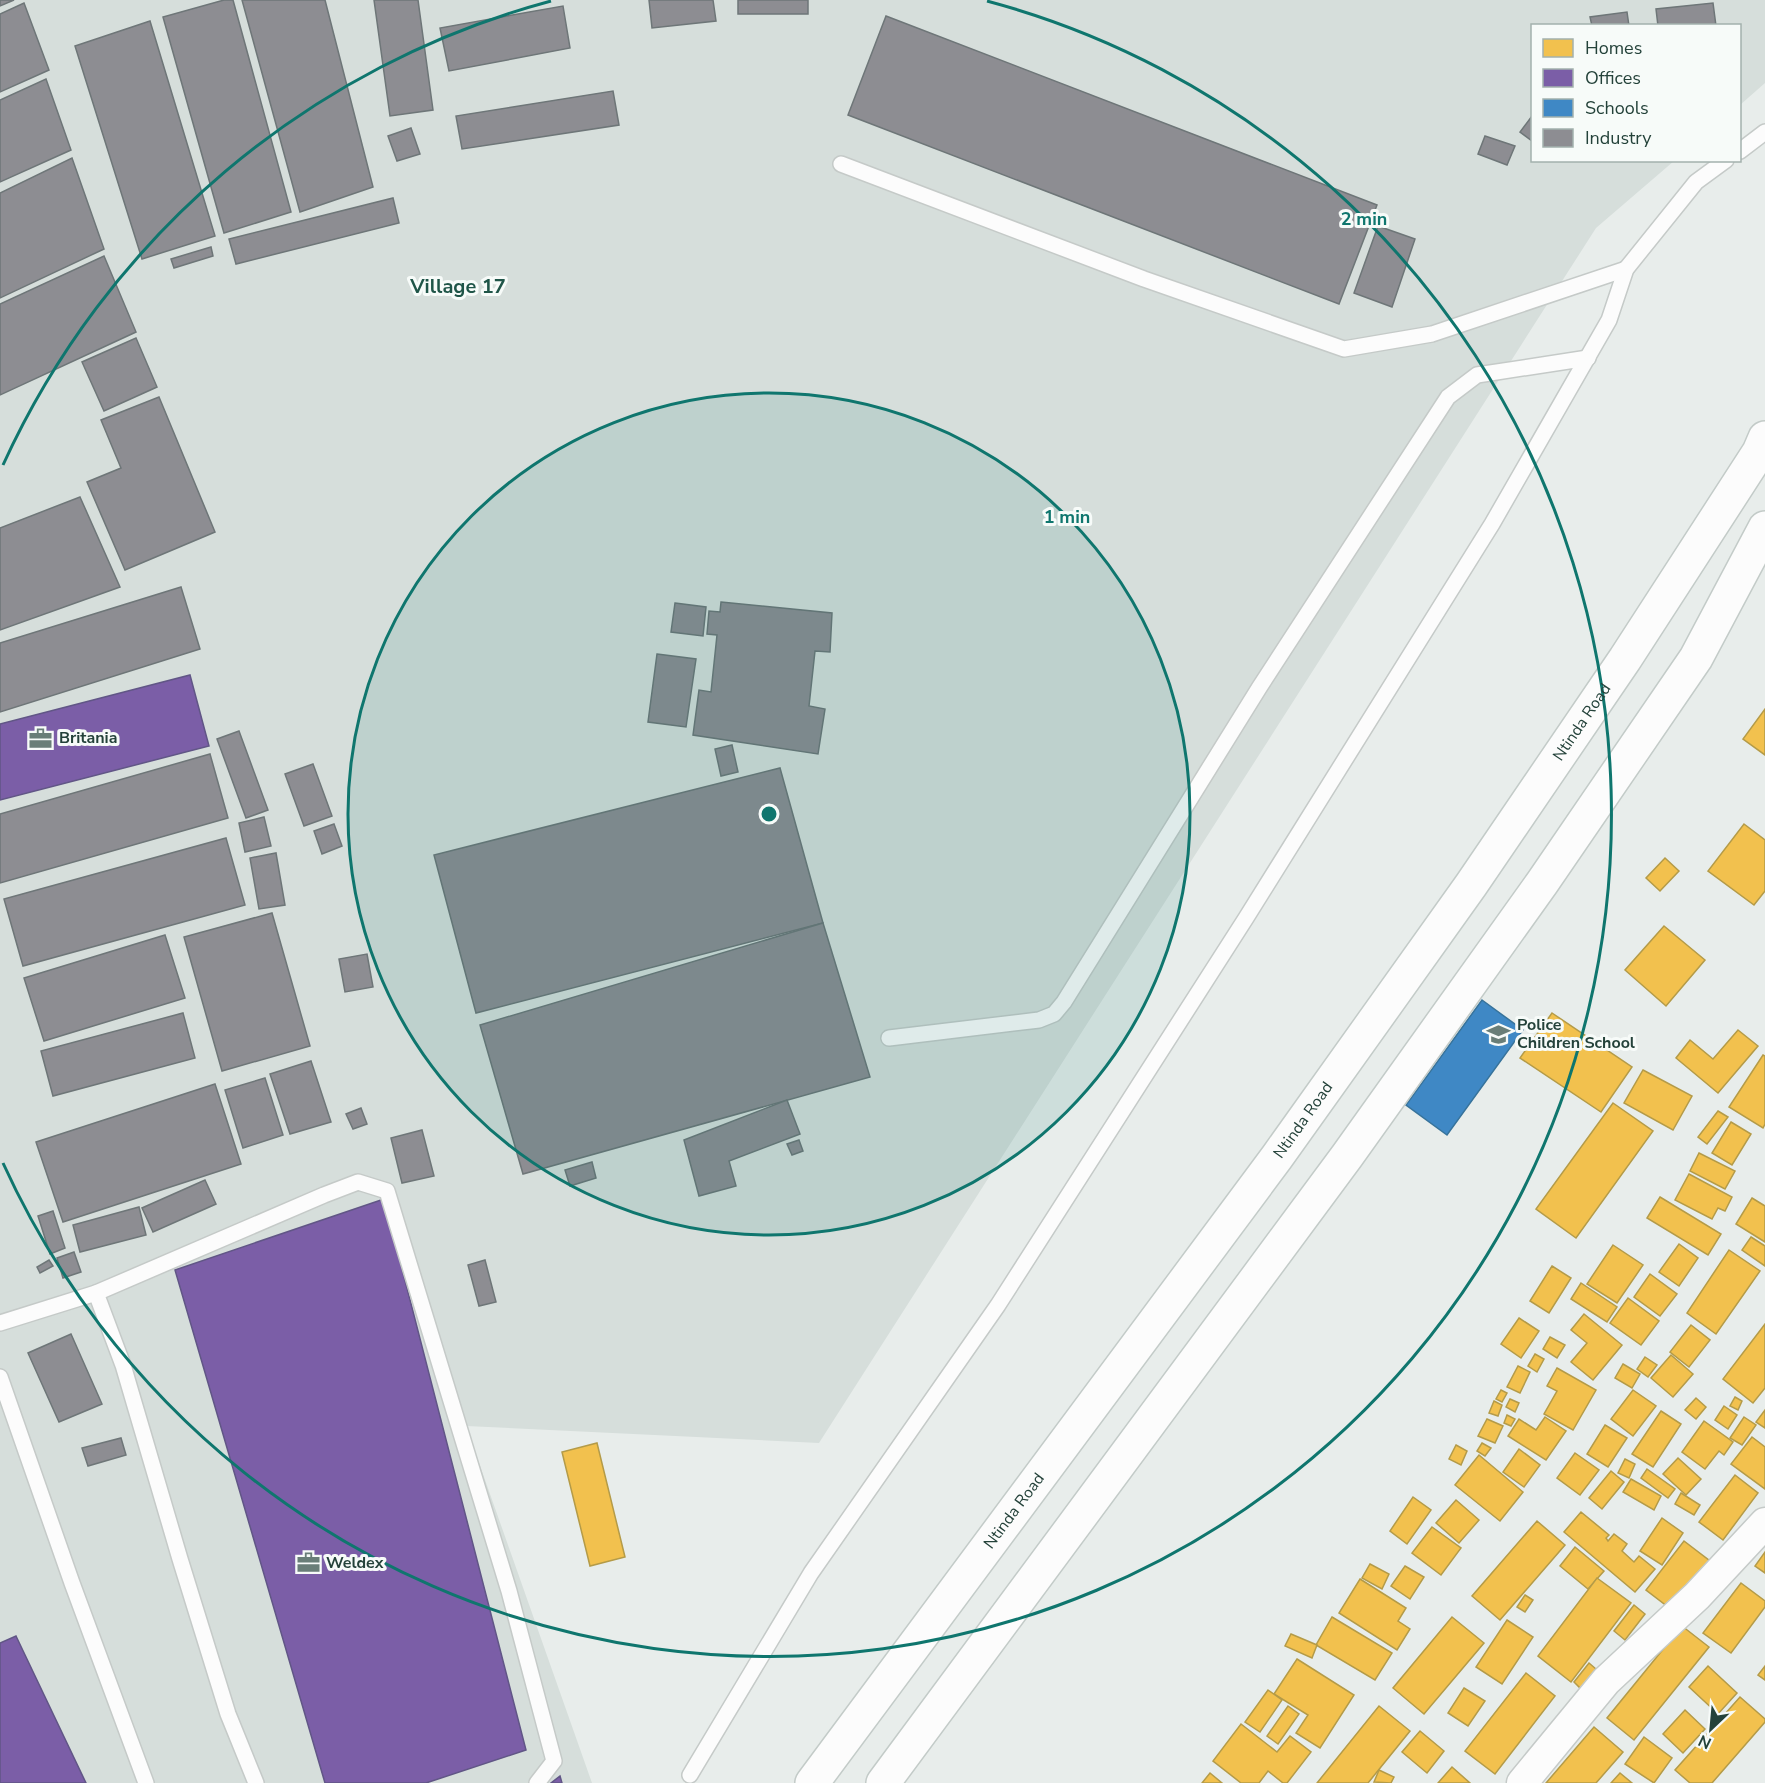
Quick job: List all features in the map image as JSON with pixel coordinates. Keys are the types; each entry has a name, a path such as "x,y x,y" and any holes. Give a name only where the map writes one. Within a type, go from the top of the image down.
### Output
{"main road":[{"name":"Ntinda Road","path":"812,1783 1270,1166 1464,894 1625,659 1759,452 1765,438"},
{"path":"883,1783 1347,1156 1542,883 1696,658 1765,528"}],"street":[{"path":"1522,1783 1606,1682 1697,1596 1765,1523"}],"lane":[{"path":"1741,150 1765,132"},
{"path":"690,1775 811,1573 998,1305 1246,918 1492,524 1609,320 1626,269 1696,182 1723,162"},
{"path":"841,164 1144,279 1344,349 1431,334 1626,269"},
{"path":"890,1038 1039,1020 1054,1014 1064,1002 1259,688 1448,397 1477,375 1587,358"},
{"path":"0,1323 114,1287 358,1182 387,1191 509,1591 554,1761 537,1783"},
{"path":"96,1293 123,1365 176,1548 228,1714 256,1783"},
{"path":"0,1377 72,1583 146,1783"}],"shaded area":[{"path":"0,0 1765,0 1765,83 1741,104 1741,24 1531,24 1531,162 1673,162 1596,228 819,1443 466,1426 592,1783 0,1783"}],"building: Homes":[{"path":"1765,709 1765,755 1743,739"},
{"path":"1744,824 1765,840 1765,891 1754,905 1708,871"},
{"path":"1665,858 1679,871 1660,891 1646,878"},
{"path":"1664,926 1705,960 1666,1006 1625,970"},
{"path":"1552,1013 1632,1067 1601,1112 1520,1058"},
{"path":"1738,1030 1758,1046 1718,1093 1676,1058 1690,1040 1713,1059"},
{"path":"1763,1055 1765,1056 1765,1124 1763,1128 1729,1107"},
{"path":"1643,1070 1692,1096 1673,1130 1624,1103"},
{"path":"1613,1103 1653,1131 1576,1238 1536,1209"},
{"path":"1718,1111 1728,1117 1707,1144 1698,1137"},
{"path":"1731,1122 1751,1134 1732,1165 1712,1153"},
{"path":"1699,1153 1735,1171 1725,1189 1690,1171"},
{"path":"1689,1174 1732,1197 1725,1211 1718,1208 1712,1219 1675,1200"},
{"path":"1660,1197 1721,1234 1708,1255 1647,1218"},
{"path":"1752,1198 1765,1206 1765,1242 1736,1224"},
{"path":"1751,1237 1765,1246 1765,1266 1742,1250"},
{"path":"1679,1244 1698,1258 1679,1286 1659,1272"},
{"path":"1613,1245 1643,1265 1617,1303 1587,1284"},
{"path":"1729,1250 1760,1271 1716,1334 1687,1313"},
{"path":"1552,1266 1571,1278 1549,1313 1530,1301"},
{"path":"1650,1274 1677,1294 1660,1316 1634,1297"},
{"path":"1581,1283 1617,1307 1607,1322 1571,1299"},
{"path":"1628,1298 1659,1321 1641,1345 1610,1323"},
{"path":"1584,1314 1622,1345 1593,1380 1571,1362 1587,1343 1571,1330"},
{"path":"1519,1318 1539,1331 1521,1358 1501,1344"},
{"path":"1765,1324 1765,1388 1753,1403 1723,1379"},
{"path":"1691,1325 1710,1340 1689,1367 1670,1352"},
{"path":"1550,1337 1565,1345 1557,1358 1543,1349"},
{"path":"1535,1354 1544,1359 1537,1372 1528,1366"},
{"path":"1671,1355 1693,1374 1673,1397 1651,1378"},
{"path":"1645,1357 1657,1365 1648,1377 1637,1369"},
{"path":"1623,1364 1640,1374 1632,1388 1615,1378"},
{"path":"1518,1366 1530,1372 1520,1393 1507,1387"},
{"path":"1557,1368 1596,1390 1573,1430 1544,1414 1557,1391 1547,1386"},
{"path":"1501,1390 1507,1393 1502,1402 1496,1399"},
{"path":"1633,1390 1656,1406 1633,1436 1611,1419"},
{"path":"1735,1397 1742,1401 1738,1410 1730,1406"},
{"path":"1696,1398 1706,1407 1696,1419 1685,1410"},
{"path":"1510,1399 1519,1403 1515,1412 1506,1407"},
{"path":"1494,1401 1502,1405 1498,1416 1489,1413"},
{"path":"1724,1406 1737,1415 1728,1429 1715,1420"},
{"path":"1765,1410 1765,1428 1756,1422"},
{"path":"1661,1411 1681,1424 1653,1467 1632,1454"},
{"path":"1507,1415 1515,1419 1511,1426 1504,1423"},
{"path":"1545,1417 1566,1431 1546,1460 1508,1436 1519,1419 1536,1430"},
{"path":"1744,1417 1756,1425 1742,1445 1730,1438"},
{"path":"1487,1419 1503,1426 1495,1443 1478,1436"},
{"path":"1704,1421 1733,1442 1724,1455 1719,1451 1705,1469 1682,1452"},
{"path":"1605,1425 1627,1438 1608,1467 1587,1454"},
{"path":"1752,1437 1765,1447 1765,1489 1731,1464"},
{"path":"597,1443 625,1557 590,1566 562,1452"},
{"path":"1482,1443 1491,1448 1485,1456 1477,1451"},
{"path":"1456,1445 1467,1451 1461,1465 1449,1459"},
{"path":"1519,1449 1540,1465 1524,1487 1503,1472"},
{"path":"1575,1453 1599,1470 1580,1495 1557,1478"},
{"path":"1479,1455 1523,1492 1500,1521 1455,1485"},
{"path":"1678,1458 1701,1479 1686,1495 1663,1474"},
{"path":"1625,1459 1635,1464 1629,1478 1618,1473"},
{"path":"1647,1469 1675,1489 1668,1498 1641,1478"},
{"path":"1611,1471 1624,1482 1602,1509 1589,1498"},
{"path":"1735,1475 1758,1493 1723,1540 1699,1522"},
{"path":"1631,1479 1661,1496 1654,1510 1623,1492"},
{"path":"1681,1493 1700,1505 1694,1515 1675,1504"},
{"path":"1413,1497 1431,1510 1407,1544 1390,1531"},
{"path":"1456,1500 1479,1520 1459,1543 1436,1523"},
{"path":"1581,1512 1609,1535 1606,1538 1608,1541 1614,1534 1627,1544 1622,1551 1634,1562 1639,1556 1655,1569 1635,1592 1564,1532"},
{"path":"1662,1518 1683,1533 1662,1565 1640,1551"},
{"path":"1537,1521 1565,1545 1500,1620 1472,1596"},
{"path":"1432,1527 1461,1548 1441,1575 1412,1553"},
{"path":"1684,1541 1710,1561 1672,1610 1646,1590"},
{"path":"1575,1547 1604,1571 1588,1589 1560,1566"},
{"path":"1765,1552 1765,1573 1755,1566"},
{"path":"1370,1564 1389,1574 1382,1589 1362,1578"},
{"path":"1405,1566 1424,1577 1410,1599 1391,1586"},
{"path":"1597,1578 1631,1603 1571,1682 1538,1656"},
{"path":"1360,1579 1406,1608 1398,1621 1410,1629 1397,1650 1339,1613"},
{"path":"1741,1583 1765,1601 1765,1607 1731,1653 1703,1633"},
{"path":"1525,1595 1533,1600 1525,1612 1517,1607"},
{"path":"1634,1605 1645,1614 1625,1640 1614,1631"},
{"path":"1332,1617 1392,1653 1375,1680 1316,1645"},
{"path":"1452,1617 1484,1643 1424,1714 1393,1688"},
{"path":"1507,1620 1533,1637 1502,1684 1476,1667"},
{"path":"1682,1626 1709,1647 1634,1740 1607,1718"},
{"path":"1291,1634 1317,1645 1312,1658 1285,1646"},
{"path":"1297,1659 1354,1695 1320,1748 1296,1733 1308,1715 1274,1694"},
{"path":"1589,1663 1596,1669 1581,1689 1574,1682"},
{"path":"1708,1666 1737,1693 1718,1714 1689,1687"},
{"path":"1765,1666 1765,1680 1758,1675"},
{"path":"1526,1673 1555,1696 1495,1774 1465,1751"},
{"path":"1464,1688 1485,1701 1468,1726 1448,1713"},
{"path":"1268,1690 1282,1700 1260,1732 1245,1722"},
{"path":"1740,1697 1765,1719 1765,1722 1712,1783 1690,1783 1675,1770"},
{"path":"1288,1706 1299,1714 1278,1744 1267,1736"},
{"path":"1379,1706 1410,1731 1368,1783 1317,1783"},
{"path":"1685,1710 1705,1729 1683,1753 1663,1734"},
{"path":"1241,1724 1277,1752 1290,1736 1311,1752 1287,1783 1283,1783 1268,1771 1259,1783 1241,1783 1213,1761"},
{"path":"1594,1727 1623,1752 1596,1783 1546,1783"},
{"path":"1420,1731 1444,1751 1427,1773 1402,1752"},
{"path":"1644,1737 1672,1758 1654,1783 1625,1764"},
{"path":"1452,1767 1470,1783 1438,1783"},
{"path":"1379,1770 1394,1777 1391,1783 1374,1782"},
{"path":"1210,1773 1222,1783 1202,1783"},
{"path":"1620,1773 1632,1783 1611,1783"}],"building: Offices":[{"path":"190,675 209,746 0,800 0,724"},
{"path":"384,1199 526,1750 426,1783 325,1783 175,1270"},
{"path":"16,1636 86,1783 0,1783 0,1643"},
{"path":"560,1776 562,1783 551,1783"}],"building: Schools":[{"path":"1482,1000 1523,1030 1447,1135 1406,1105"}],"building: Industry":[{"path":"0,0 14,0 0,6"},
{"path":"224,0 233,0 291,212 224,233 163,17"},
{"path":"242,0 325,0 373,187 300,212"},
{"path":"374,0 418,0 433,110 390,116"},
{"path":"649,0 713,0 716,21 652,28"},
{"path":"738,0 808,0 808,14 738,14"},
{"path":"24,3 49,70 0,92 0,14"},
{"path":"1713,3 1716,24 1658,24 1656,9"},
{"path":"563,6 570,48 449,71 440,28"},
{"path":"1627,12 1629,24 1592,24 1590,17"},
{"path":"886,16 1377,205 1339,304 848,115"},
{"path":"150,21 215,236 142,259 75,46"},
{"path":"46,79 71,150 0,182 0,100"},
{"path":"613,91 619,125 462,149 456,116"},
{"path":"1531,117 1531,140 1520,132"},
{"path":"411,128 420,154 397,161 388,136"},
{"path":"1485,136 1515,146 1507,165 1478,154"},
{"path":"72,158 104,249 0,298 0,193"},
{"path":"393,198 399,223 236,264 229,239"},
{"path":"1378,226 1415,239 1392,307 1354,293"},
{"path":"211,247 213,256 174,268 171,259"},
{"path":"104,256 136,332 0,395 0,304"},
{"path":"136,338 157,387 104,411 82,362"},
{"path":"159,397 215,532 125,570 87,482 121,468 101,420"},
{"path":"80,497 120,587 0,630 0,528"},
{"path":"181,587 200,649 0,712 0,643"},
{"path":"721,602 832,613 830,652 815,651 809,706 825,709 818,754 693,735 699,690 711,692 717,635 707,634 709,611 720,612"},
{"path":"675,603 706,607 703,636 671,632"},
{"path":"657,654 696,659 686,727 648,722"},
{"path":"239,731 268,810 246,818 217,739"},
{"path":"732,745 738,772 721,776 715,749"},
{"path":"210,754 228,818 0,883 0,814"},
{"path":"313,764 332,816 304,826 285,774"},
{"path":"780,768 823,923 476,1013 434,855"},
{"path":"264,817 271,846 245,852 239,823"},
{"path":"334,824 342,846 322,854 314,831"},
{"path":"226,838 245,905 23,966 4,899"},
{"path":"276,853 285,905 259,909 250,858"},
{"path":"272,913 310,1046 222,1071 184,937"},
{"path":"823,923 870,1077 523,1174 480,1025"},
{"path":"165,935 185,998 44,1041 24,978"},
{"path":"367,954 373,987 345,992 339,959"},
{"path":"183,1013 195,1058 53,1096 41,1051"},
{"path":"311,1061 331,1122 290,1134 270,1074"},
{"path":"265,1078 283,1135 243,1148 225,1090"},
{"path":"215,1084 241,1164 63,1222 36,1142"},
{"path":"787,1100 800,1134 729,1161 736,1186 699,1196 684,1140"},
{"path":"361,1108 367,1124 353,1129 346,1114"},
{"path":"422,1130 434,1176 402,1183 391,1138"},
{"path":"799,1140 803,1151 792,1155 787,1144"},
{"path":"592,1162 596,1178 570,1186 565,1170"},
{"path":"205,1180 216,1204 153,1232 142,1208"},
{"path":"139,1207 146,1235 80,1252 73,1225"},
{"path":"53,1211 65,1248 50,1254 38,1216"},
{"path":"74,1252 81,1272 63,1278 57,1258"},
{"path":"49,1260 53,1266 40,1273 37,1267"},
{"path":"485,1260 496,1302 479,1306 468,1265"},
{"path":"71,1334 102,1404 59,1422 28,1353"},
{"path":"121,1438 126,1455 88,1466 82,1448"}],"place":[{"name":"Britania","path":"41,738"},
{"name":"Police Children School","path":"1499,1034"},
{"name":"Weldex","path":"308,1563"}],"district":[{"name":"Village 17","path":"458,286"}]}
